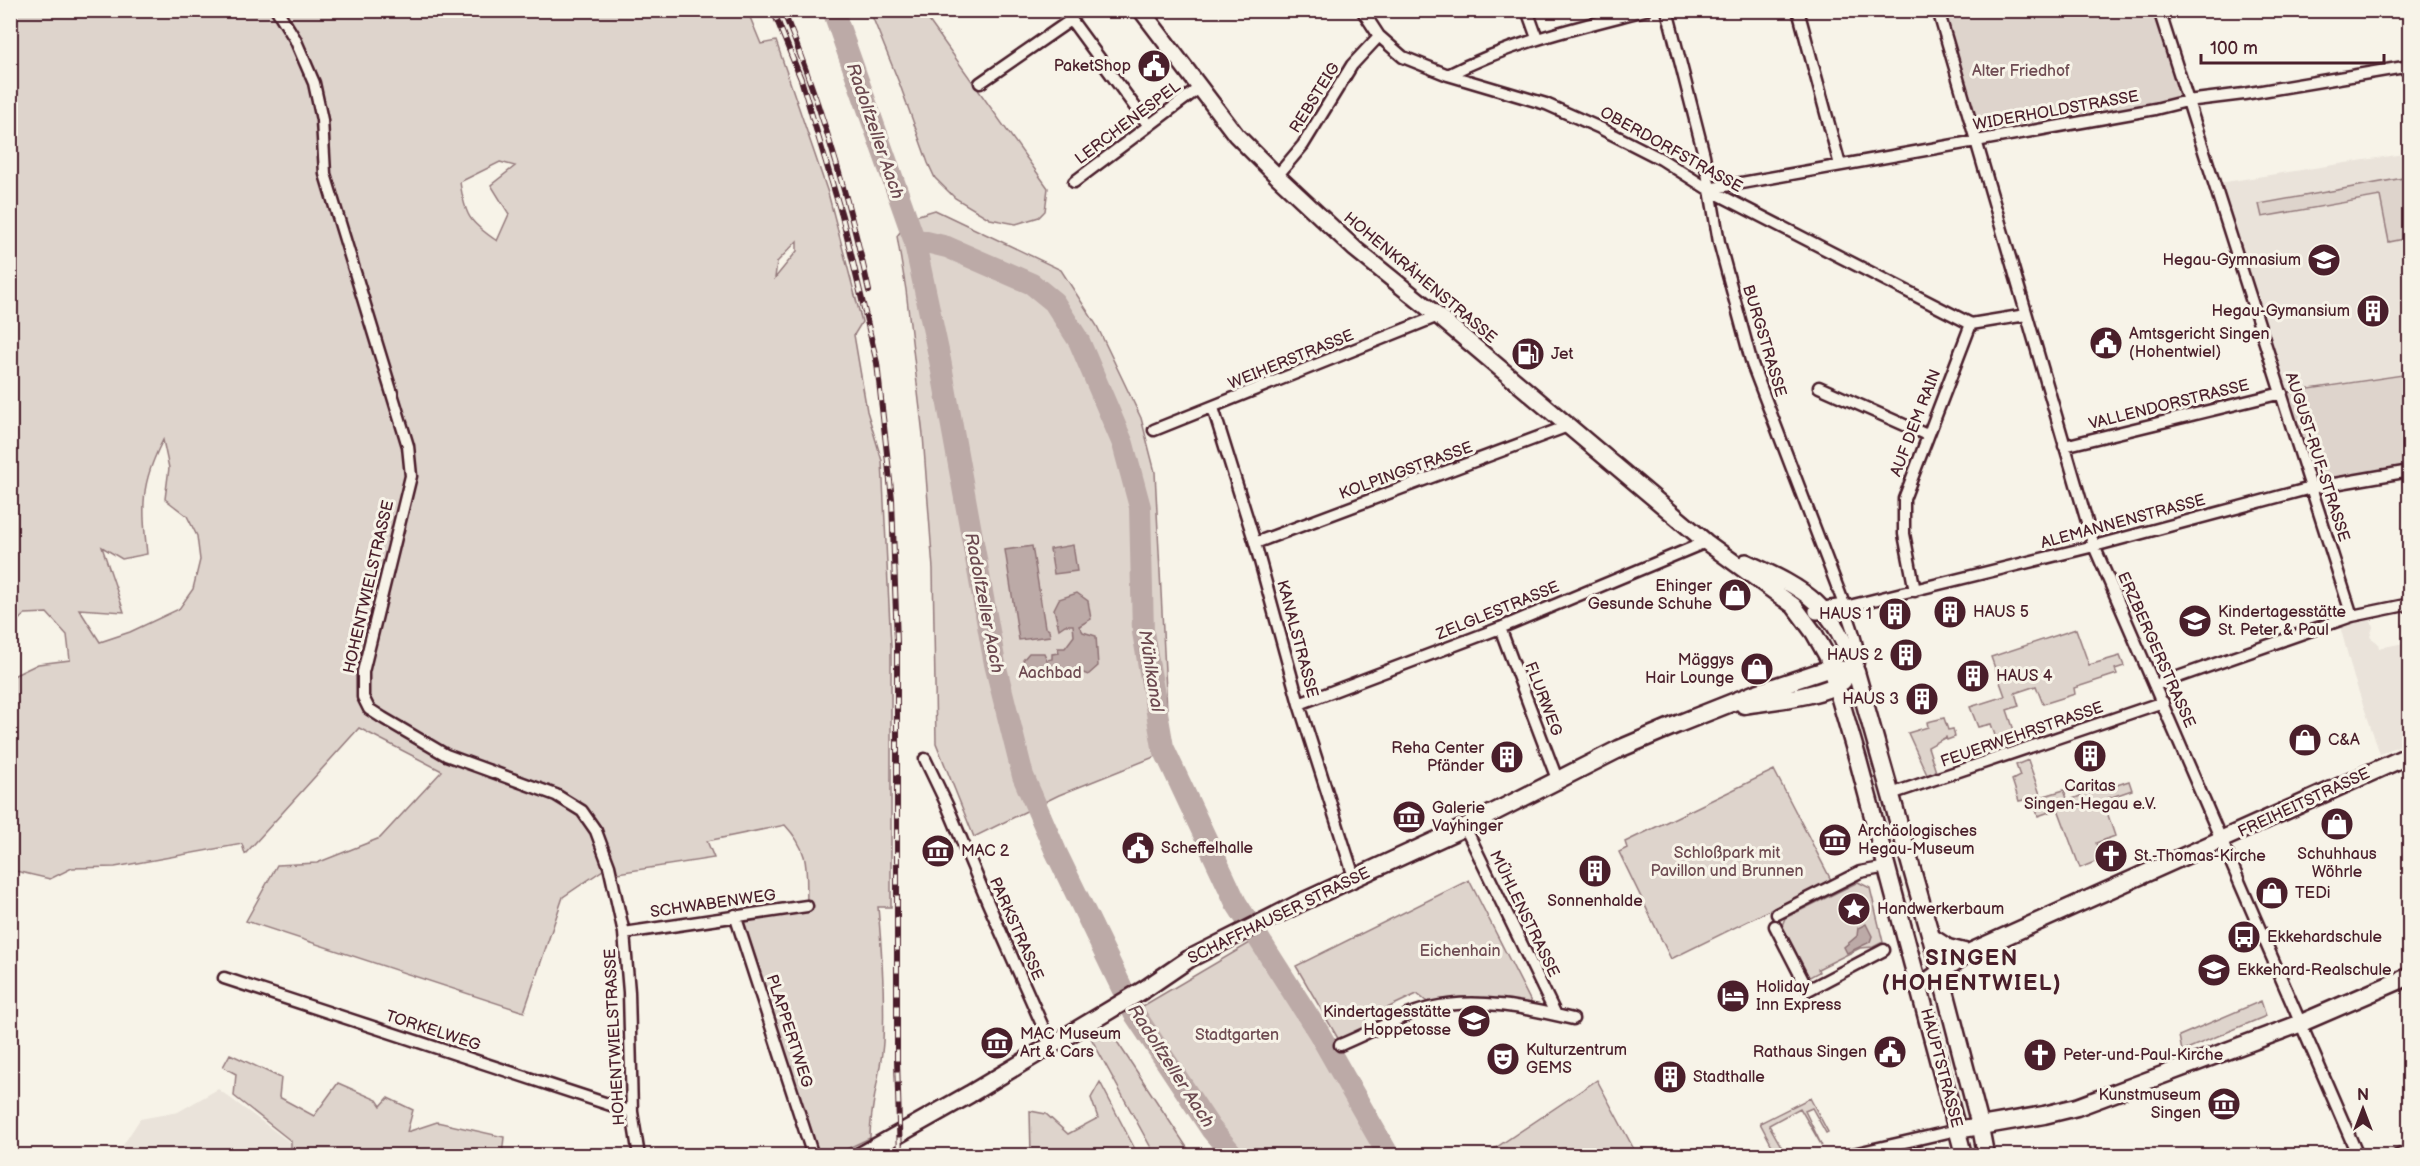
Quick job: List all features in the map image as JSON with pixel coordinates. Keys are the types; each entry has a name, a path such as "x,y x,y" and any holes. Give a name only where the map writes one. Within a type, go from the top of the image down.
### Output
{"main road":[{"name":"HOHENKRÄHENSTRASSE","path":"1141,10 1236,135 1277,176 1355,249 1706,542 1794,606 1814,633 1831,668"},
{"name":"HOHENKRÄHENSTRASSE","path":"1706,542 1801,589 1825,610 1842,635 1856,672"},
{"path":"1794,606 1811,611 1845,607"},
{"name":"SCHAFFHAUSER STRASSE","path":"860,1155 1145,989 1189,959 1266,920 1465,827 1619,749 1756,693 1831,668 1856,672"},
{"name":"HAUPTSTRASSE","path":"1831,668 1964,1155"},
{"name":"SCHAFFHAUSER STRASSE","path":"1716,711 1786,700 1836,686 1856,672"},
{"name":"HAUPTSTRASSE","path":"1856,672 1931,937 1986,1155"},
{"name":"FREIHEITSTRASSE","path":"1919,987 1968,953 2220,842 2409,755"},
{"path":"1931,937 1948,948 1968,953"},
{"path":"1957,1130 2077,1107 2300,1024 2409,976"}],"street":[{"name":"HOHENTWIELSTRASSE","path":"278,10 295,39 314,83 322,120 325,174 408,446 411,476 363,672 363,697 369,709 446,755 556,795 582,811 596,831 609,866 624,933 629,992 632,1112 639,1155"},
{"path":"1064,10 1149,126"},
{"name":"OBERDORFSTRASSE","path":"1362,10 1379,36 1403,57 1448,75 1546,104 1600,128 1661,159 1708,189 1971,324"},
{"path":"1527,10 1537,38"},
{"path":"1448,75 1477,60 1537,38 1645,10"},
{"name":"BURGSTRASSE","path":"1667,10 1704,155 1708,189 1719,242 1752,364 1845,607 1856,646 1858,662 1856,672"},
{"path":"1798,10 1840,165"},
{"name":"ERZBERGERSTRASSE","path":"1938,10 2094,546 2163,702 2220,842 2358,1155"},
{"name":"AUGUST-RUF-STRASSE","path":"2159,10 2352,616"},
{"path":"981,83 1071,20"},
{"name":"REBSTEIG","path":"1277,176 1303,145 1352,65 1379,36"},
{"name":"WIDERHOLDSTRASSE","path":"1708,189 1976,139 2155,109 2187,101 2244,94 2409,66"},
{"name":"LERCHENESPEL","path":"1074,182 1199,88"},
{"path":"1971,324 2026,315"},
{"name":"WEIHERSTRASSE","path":"1154,430 1438,316"},
{"name":"AUF DEM RAIN","path":"1915,591 1907,555 1902,513 1904,499 1971,324"},
{"path":"1819,387 1927,435"},
{"name":"VALLENDORSTRASSE","path":"2064,446 2282,393"},
{"name":"KANALSTRASSE","path":"1213,408 1255,543 1299,704 1354,878"},
{"name":"KOLPINGSTRASSE","path":"1255,543 1568,426"},
{"name":"ALEMANNENSTRASSE","path":"1845,607 2094,546 2311,488 2409,471"},
{"name":"ZELGLESTRASSE","path":"1299,704 1500,628 1706,542"},
{"path":"2155,685 2352,616 2409,604"},
{"name":"FLURWEG","path":"1500,628 1557,779"},
{"name":"FEUERWEHRSTRASSE","path":"1890,794 2163,702"},
{"name":"PARKSTRASSE","path":"925,759 1051,1045"},
{"name":"MÜHLENSTRASSE","path":"1465,827 1556,1015"},
{"path":"1777,914 1860,872 1887,867"},
{"name":"SCHWABENWEG","path":"624,933 807,906"},
{"name":"PLAPPERTWEG","path":"735,915 813,1155"},
{"path":"1775,926 1808,990 1884,950"},
{"name":"TORKELWEG","path":"224,978 632,1112"},
{"path":"1340,1045 1429,1008 1450,1005 1482,1004 1573,1019"},
{"path":"1844,1155 1957,1130"},
{"path":"2397,1155 2409,1150"}],"shaded area":[{"name":"Hegau-Gymnasium","path":"2409,153 2409,374 2282,393 2213,184"},
{"path":"1073,545 1077,571 1054,574 1050,549"},
{"path":"1032,546 1045,627 1049,630 1050,636 1019,640 1005,550"},
{"path":"1077,593 1088,601 1091,619 1079,626 1083,632 1096,636 1098,666 1088,675 1076,670 1056,678 1055,676 1047,677 1045,672 1041,676 1028,675 1024,669 1023,660 1029,653 1044,653 1047,660 1052,659 1052,654 1059,653 1058,648 1065,648 1074,636 1073,625 1065,625 1059,629 1054,609 1059,599"},
{"path":"2370,617 2373,627 2370,637 2378,643 2379,648 2409,642 2409,741 2380,754 2354,678 2340,626"},
{"path":"1866,924 1872,936 1870,942 1847,953 1844,947 1857,936 1858,928"},
{"path":"218,1089 308,1156 116,1156 140,1119 178,1112"}],"green space":[{"path":"747,10 761,44 776,41 828,193 862,322 854,335 867,411 882,461 891,646 891,907 878,907 883,974 883,1042 870,1138 834,1155 813,1155 735,915 807,906 803,853 785,825 707,841 714,858 611,874 609,866 563,897 524,1012 246,921 277,865 317,863 380,838 442,771 359,728 245,854 242,844 115,867 72,868 50,879 11,870 11,677 38,664 70,660 67,635 47,613 25,614 11,627 10,11","holes":["500,162 515,166 491,185 509,214 497,241 480,229 470,217 464,203 460,182","797,241 797,251 775,278 777,262","163,440 169,468 165,499 187,516 197,536 200,560 193,589 179,609 130,632 100,642 79,609 124,612 102,547 122,559 147,554 144,496"]},
{"path":"870,11 922,11 1048,188 1045,211 1039,217 1016,224 990,219 955,198 935,178"},
{"name":"Alter Friedhof","path":"1938,11 2159,11 2187,101 1976,139"},
{"path":"2409,177 2409,238 2389,242 2380,196 2262,217 2259,204"},
{"name":"Aachbad","path":"935,210 1061,270 1097,326 1141,418 1155,472 1169,751 1059,795 974,837 936,743 933,569 923,435 906,290 897,236 912,217"},
{"path":"2409,374 2409,471 2311,488 2282,393"},
{"path":"2076,629 2089,665 2120,656 2124,666 2115,669 2117,674 2074,688 2075,694 2043,704 2036,686 2015,693 2019,706 2007,710 2016,736 1997,741 1991,724 1978,727 1970,707 2005,696 1991,657"},
{"path":"1944,718 1948,730 1953,729 1955,737 1947,740 1946,737 1928,747 1937,775 1928,777 1908,733 1928,727 1927,722"},
{"path":"2028,760 2041,797 2064,790 2068,801 2104,786 2106,792 2115,788 2114,786 2129,781 2132,790 2103,800 2115,836 2096,843 2102,859 2080,868 2058,809 2038,816 2032,798 2019,801 2012,780 2020,776 2016,765"},
{"name":"Schloßpark mit Pavillon und Brunnen","path":"1774,770 1831,880 1671,959 1619,852 1627,848 1625,842"},
{"name":"Eichenhain","path":"1469,880 1533,1006 1431,1005 1417,994 1366,1018 1369,1028 1340,1042 1296,966"},
{"path":"1858,882 1870,888 1883,942 1873,947 1860,948 1818,969 1819,972 1806,979 1781,928 1785,918"},
{"name":"Stadtgarten","path":"1260,937 1387,1155 1244,1155 1214,1126 1136,1010"},
{"path":"2261,1001 2266,1016 2182,1051 2179,1036"},
{"path":"1108,1028 1192,1155 1155,1155 1091,1038"},
{"path":"230,1054 281,1078 279,1097 314,1116 338,1083 377,1100 381,1106 388,1098 413,1110 407,1132 437,1122 504,1137 502,1155 291,1155 291,1141 234,1096 236,1074 223,1067"},
{"path":"1597,1080 1637,1155 1485,1155"},
{"path":"1100,1082 1138,1155 1031,1155 1030,1111 1046,1114 1068,1134 1098,1118 1091,1098"},
{"path":"1810,1098 1828,1132 1826,1133 1812,1108 1805,1111 1822,1146 1800,1108 1769,1125 1786,1155 1777,1155 1760,1123"}],"waterway":[{"name":"Radolfzeller Aach","path":"833,10 914,239 940,360 995,664 1023,776 1056,852 1134,1013 1211,1129 1234,1156"},
{"name":"Mühlkanal","path":"914,239 947,247 1032,284 1054,302 1079,341 1123,444 1140,507 1143,632 1163,747 1236,903 1319,1033 1389,1156"}],"railway":[{"path":"773,10 801,79 842,216 877,363 892,499 897,643 897,1060 900,1156"},
{"path":"783,10 832,149 869,291"}],"place":[{"name":"PaketShop","path":"1154,66"},
{"name":"Hegau-Gymnasium","path":"2324,260"},
{"name":"Hegau-Gymansium","path":"2373,311"},
{"name":"Amtsgericht Singen (Hohentwiel)","path":"2106,343"},
{"name":"Jet","path":"1528,354"},
{"name":"Ehinger Gesunde Schuhe","path":"1735,595"},
{"name":"HAUS 5","path":"1950,612"},
{"name":"HAUS 1","path":"1895,614"},
{"name":"Kindertagesstätte St. Peter & Paul","path":"2195,621"},
{"name":"HAUS 2","path":"1906,655"},
{"name":"Mäggys Hair Lounge","path":"1757,669"},
{"name":"HAUS 4","path":"1973,676"},
{"name":"HAUS 3","path":"1922,699"},
{"name":"C&A","path":"2305,740"},
{"name":"Caritas Singen-Hegau e.V.","path":"2090,756"},
{"name":"Reha Center Pfänder","path":"1507,757"},
{"name":"Galerie Vayhinger","path":"1409,817"},
{"name":"Schuhhaus Wöhrle","path":"2337,824"},
{"name":"Archäologisches Hegau-Museum","path":"1835,840"},
{"name":"Scheffelhalle","path":"1138,848"},
{"name":"MAC 2","path":"938,851"},
{"name":"St.-Thomas-Kirche","path":"2111,856"},
{"name":"Sonnenhalde","path":"1595,871"},
{"name":"TEDi","path":"2272,893"},
{"name":"Handwerkerbaum","path":"1854,909"},
{"name":"Ekkehardschule","path":"2244,937"},
{"name":"Ekkehard-Realschule","path":"2214,970"},
{"name":"Holiday Inn Express","path":"1733,996"},
{"name":"Kindertagesstätte Hoppetosse","path":"1474,1021"},
{"name":"MAC Museum Art & Cars","path":"997,1043"},
{"name":"Rathaus Singen","path":"1890,1052"},
{"name":"Peter-und-Paul-Kirche","path":"2040,1055"},
{"name":"Kulturzentrum GEMS","path":"1503,1059"},
{"name":"Stadthalle","path":"1670,1077"},
{"name":"Kunstmuseum Singen","path":"2224,1104"}],"district":[{"name":"SINGEN (HOHENTWIEL)","path":"1972,970"}]}
